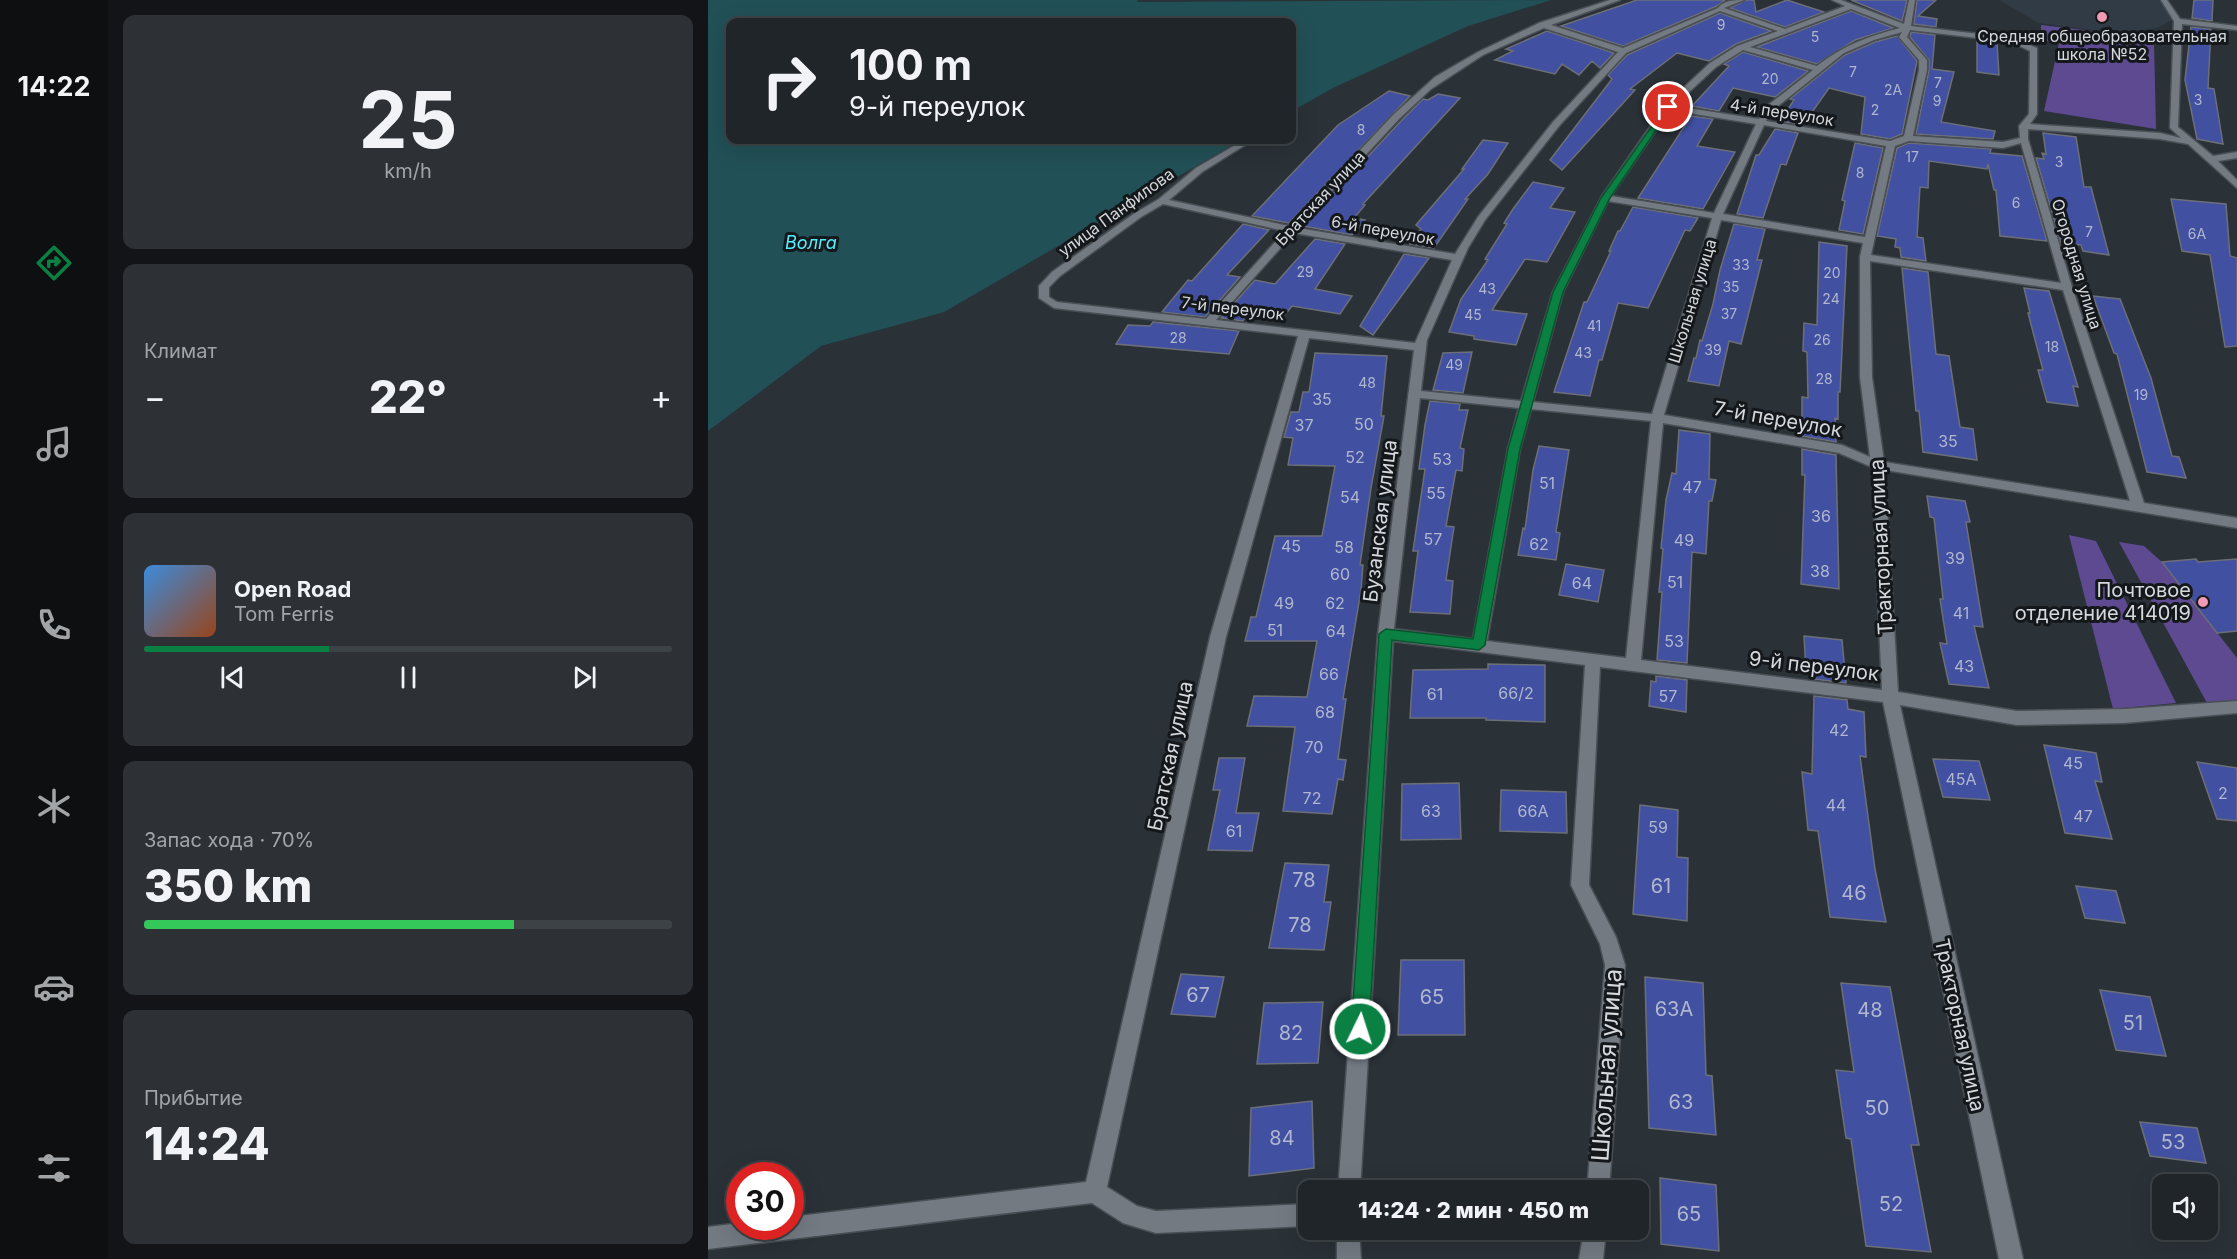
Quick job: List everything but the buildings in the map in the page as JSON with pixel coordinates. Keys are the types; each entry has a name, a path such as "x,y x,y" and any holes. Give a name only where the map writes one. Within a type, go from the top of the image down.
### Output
{"street":[{"path":"1542,25 1617,0"},
{"name":"Бузанская улица","path":"1350,1180 1386,634 1420,348 1428,321 1458,258 1481,219 1549,132 1623,51 1719,5 1742,0"},
{"path":"1835,0 1907,28"},
{"path":"1908,138 1924,63 1905,41 1903,34 1907,28 1912,0"},
{"path":"2164,0 2178,21 2174,128 2211,159 2237,185"},
{"path":"1719,5 1785,31"},
{"path":"1479,645 1514,449 1558,292 1605,198 1668,107 1713,65 1743,47 1852,6"},
{"path":"2178,21 2237,28"},
{"path":"1542,25 1623,51"},
{"name":"Братская улица","path":"1209,322 1290,229 1387,127 1437,80 1502,41 1542,25"},
{"name":"Огородная улица","path":"1907,28 2013,40 2034,50 2033,114 2023,126 2024,139 2067,287 2139,508"},
{"name":"Школьная улица","path":"1634,665 1657,418 1718,215 1760,124 1770,108 1818,69 1852,46 1907,28"},
{"path":"1743,47 1818,69"},
{"name":"4-й переулок","path":"1668,107 1892,144"},
{"path":"2023,126 2160,136 2193,143"},
{"path":"1892,144 1908,138 2003,145 2024,139"},
{"name":"улица Панфилова","path":"1044,298 1044,286 1056,274 1138,215 1162,201 1198,170 1243,144"},
{"name":"Тракторная улица","path":"1892,144 1865,257 1866,377 1878,465 1890,696 2011,1259"},
{"path":"2211,159 2237,155"},
{"path":"1605,198 1868,241"},
{"name":"6-й переулок","path":"1162,201 1290,229 1458,258"},
{"path":"1865,257 2067,287"},
{"name":"7-й переулок","path":"1044,298 1054,305 1420,348"},
{"name":"Братская улица","path":"1095,1192 1218,637 1304,334"},
{"name":"7-й переулок","path":"1415,394 1657,418 1842,449 1878,465 2237,523"},
{"name":"9-й переулок","path":"1386,634 1890,696 2017,718 2235,712"},
{"name":"Школьная улица","path":"1593,660 1580,885 1594,916 1605,931 1613,948 1615,965 1599,1180"},
{"path":"708,1238 1095,1192 1122,1212 1138,1219 1156,1222 1298,1215"},
{"path":"1348,1240 1349,1259"},
{"path":"1591,1259 1594,1240"}],"shaded area":[{"name":"Средняя общеобразовательная школа №52","path":"1999,0 2163,0 2180,16 2157,28 2116,33 2038,23"},
{"path":"2041,25 2136,36 2137,40 2154,41 2156,129 2044,111 2059,43 2041,40"},
{"path":"2069,535 2096,541 2176,703 2113,709"},
{"path":"2119,542 2144,546 2162,562 2237,658 2237,703 2207,703"}],"water":[{"name":"Волга","path":"708,0 1137,0 1138,2 1551,0 1468,26 1333,88 1296,109 1296,18 726,18 726,144 1234,144 944,312 821,346 708,431"}],"place":[{"name":"Средняя общеобразовательная школа №52","path":"2102,17"},
{"name":"Почтовое отделение 414019","path":"2203,602"}],"route":[{"path":"1360,1029 1386,634 1479,645 1514,449 1558,292 1605,198 1668,107"}]}
